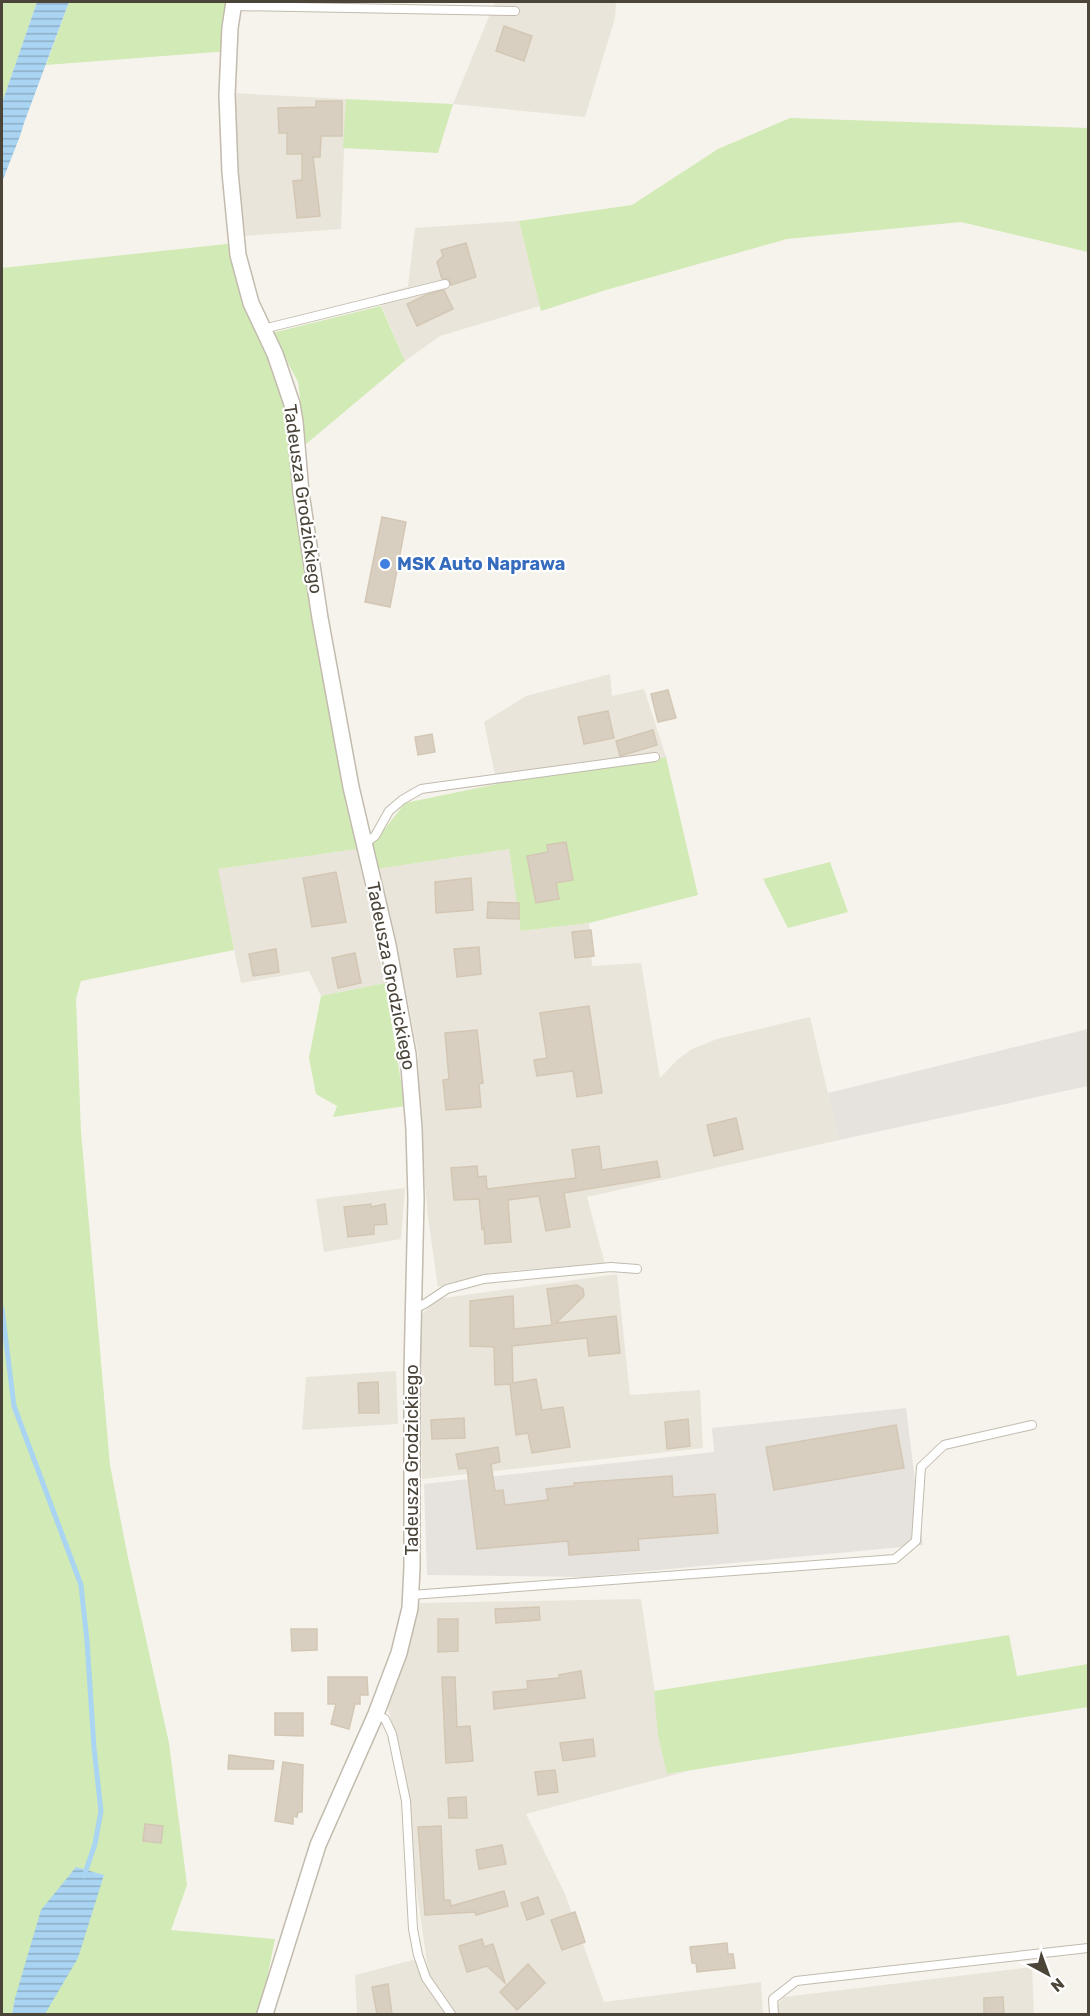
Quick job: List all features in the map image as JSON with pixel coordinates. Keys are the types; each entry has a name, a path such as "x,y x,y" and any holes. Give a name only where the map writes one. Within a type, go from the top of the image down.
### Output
{"street":[{"name":"Tadeusza Grodzickiego","path":"233,4 227,95 236,243 247,292 275,354 292,404 313,578 350,778 390,956 408,1054 416,1173 411,1595 404,1636 376,1714 318,1845 265,2014"}],"lane":[{"path":"233,4 515,11"},
{"path":"262,329 445,284"},
{"path":"364,844 375,836 389,811 421,789 655,757"},
{"path":"413,1310 426,1304 447,1288 484,1279 611,1267 637,1269"},
{"path":"411,1595 895,1559 916,1541 921,1467 944,1445 1032,1425"},
{"path":"376,1714 385,1719 392,1734 406,1801 413,1929 418,1955 426,1977 451,2014"},
{"path":"774,2014 773,1999 796,1981 1089,1948"}],"shaded area":[{"path":"495,2 616,2 615,18 585,117 453,104"},
{"path":"232,93 346,99 341,229 243,236"},
{"path":"519,221 540,306 440,336 405,361 377,295 408,287 415,228"},
{"path":"610,674 612,696 644,689 666,757 497,784 484,722 526,696"},
{"path":"357,849 385,983 321,996 309,971 241,983 217,869"},
{"path":"509,849 522,931 589,923 592,966 641,963 660,1078 677,1060 692,1049 717,1039 810,1017 839,1140 587,1197 605,1264 508,1271 438,1287 428,1218 420,1126 418,1054 405,986 377,869"},
{"path":"1088,1029 1088,1086 839,1140 828,1093"},
{"path":"405,1188 401,1239 324,1252 316,1199"},
{"path":"617,1274 630,1395 700,1390 703,1448 422,1479 419,1317 437,1299"},
{"path":"396,1371 398,1424 302,1430 306,1377"},
{"path":"906,1408 923,1545 585,1577 427,1575 424,1484 714,1452 712,1428"},
{"path":"641,1599 667,1774 689,1771 526,1814 565,1894 604,2002 761,1982 763,2014 357,2014 355,1975 413,1960 428,1970 394,1731 388,1709 420,1603"},
{"path":"1032,1967 1034,2014 777,2014 777,2005 784,1997"}],"green space":[{"path":"2,2 37,2 2,103"},
{"path":"69,2 238,2 229,51 46,65"},
{"path":"346,99 453,104 438,153 343,148"},
{"path":"790,118 1088,128 1088,252 961,222 787,239 606,290 541,311 519,221 632,205 718,149"},
{"path":"236,243 292,404 301,493 292,490 348,810 357,849 218,869 234,950 81,981 76,999 81,1132 110,1465 169,1743 187,1885 171,1930 275,1939 263,1998 265,2014 45,2014 104,1876 76,1867 15,1998 12,2014 2,2014 2,268"},
{"path":"381,306 405,361 306,444 298,382 272,333"},
{"path":"666,757 698,895 589,923 521,931 509,849 377,869 372,845 405,803 497,784"},
{"path":"830,862 848,912 788,928 763,879"},
{"path":"385,983 405,1106 333,1117 337,1106 316,1094 309,1058 321,996"},
{"path":"1009,1635 1017,1676 1088,1664 1088,1707 667,1774 658,1735 654,1691"}],"water":[{"path":"37,2 69,2 2,182 2,103"},
{"path":"76,1867 104,1875 78,1958 45,2014 12,2014 41,1910"}],"building":[{"path":"504,26 532,36 524,61 496,51"},
{"path":"316,101 342,101 342,136 321,136 320,157 313,157 320,216 297,218 293,181 302,180 302,154 287,154 287,133 279,133 278,108 316,107"},
{"path":"466,243 476,277 451,285 449,279 442,279 437,262 443,256 441,250"},
{"path":"444,290 453,309 417,326 407,304"},
{"path":"382,517 406,522 390,607 365,602"},
{"path":"668,690 676,718 658,722 651,694"},
{"path":"608,711 614,738 584,744 578,717"},
{"path":"653,730 657,745 620,756 616,741"},
{"path":"432,734 435,752 418,755 415,737"},
{"path":"566,842 573,880 556,883 559,899 536,903 527,856 548,852 547,845"},
{"path":"336,872 346,922 312,927 303,878"},
{"path":"471,878 473,910 436,913 435,882"},
{"path":"488,902 519,903 519,919 487,918"},
{"path":"591,930 594,956 575,958 572,932"},
{"path":"479,947 481,974 457,977 454,949"},
{"path":"276,949 279,972 253,976 249,954"},
{"path":"355,953 361,983 338,988 332,958"},
{"path":"589,1006 602,1093 577,1097 573,1071 537,1076 534,1060 547,1058 540,1013"},
{"path":"477,1030 483,1083 479,1084 481,1107 446,1110 443,1080 449,1079 445,1033"},
{"path":"736,1118 743,1149 714,1156 707,1125"},
{"path":"599,1146 602,1170 657,1161 660,1177 564,1193 570,1227 546,1231 539,1196 508,1200 511,1242 485,1244 479,1199 454,1200 451,1168 477,1166 478,1177 486,1176 487,1189 576,1178 572,1150"},
{"path":"371,1204 371,1207 385,1204 387,1224 374,1225 374,1234 348,1237 344,1207"},
{"path":"577,1285 583,1289 584,1296 556,1323 616,1316 620,1353 589,1356 587,1338 512,1346 513,1383 536,1379 542,1410 563,1407 570,1447 532,1453 528,1433 516,1435 510,1384 495,1385 494,1347 470,1346 470,1301 513,1296 514,1329 552,1325 547,1289"},
{"path":"378,1382 379,1413 359,1413 358,1383"},
{"path":"464,1418 465,1438 432,1439 431,1420"},
{"path":"688,1419 690,1446 667,1449 665,1422"},
{"path":"896,1425 904,1468 774,1490 766,1447"},
{"path":"498,1447 500,1462 491,1464 495,1491 503,1490 505,1505 548,1500 546,1489 574,1486 574,1483 672,1476 673,1497 715,1494 718,1533 638,1539 639,1550 569,1555 568,1541 477,1549 467,1468 459,1469 456,1454"},
{"path":"539,1607 540,1620 496,1623 495,1609"},
{"path":"438,1619 458,1619 458,1651 438,1652"},
{"path":"291,1629 317,1629 317,1650 292,1651"},
{"path":"581,1671 585,1698 494,1709 493,1692 528,1689 527,1681 559,1678 559,1675"},
{"path":"328,1677 367,1677 368,1695 360,1695 360,1704 355,1704 349,1729 331,1724 336,1704 328,1704"},
{"path":"442,1677 455,1677 457,1727 470,1726 473,1761 446,1763"},
{"path":"275,1713 303,1713 303,1736 275,1735"},
{"path":"593,1739 595,1756 563,1761 560,1743"},
{"path":"229,1755 274,1761 273,1769 228,1769"},
{"path":"283,1762 303,1765 302,1812 298,1812 297,1817 293,1816 293,1824 275,1821"},
{"path":"555,1770 558,1792 538,1795 535,1772"},
{"path":"466,1797 467,1818 449,1818 448,1798"},
{"path":"145,1824 163,1826 161,1843 143,1841"},
{"path":"441,1826 444,1900 450,1900 451,1906 504,1891 508,1906 476,1915 475,1912 425,1915 418,1827"},
{"path":"502,1845 506,1864 479,1869 476,1850"},
{"path":"538,1897 544,1914 527,1920 521,1903"},
{"path":"575,1912 585,1942 562,1950 551,1920"},
{"path":"482,1939 484,1947 493,1944 505,1983 487,1966 467,1972 459,1946"},
{"path":"727,1943 728,1954 733,1954 735,1968 697,1972 696,1963 692,1963 690,1947"},
{"path":"528,1964 545,1983 517,2010 500,1992"},
{"path":"388,1984 392,2014 377,2014 372,1987"},
{"path":"1003,1997 1004,2014 984,2014 984,1998"}],"waterway":[{"path":"2,1309 14,1406 81,1585 101,1811 95,1844 84,1876"}],"place":[{"name":"MSK Auto Naprawa","path":"385,564"}]}
